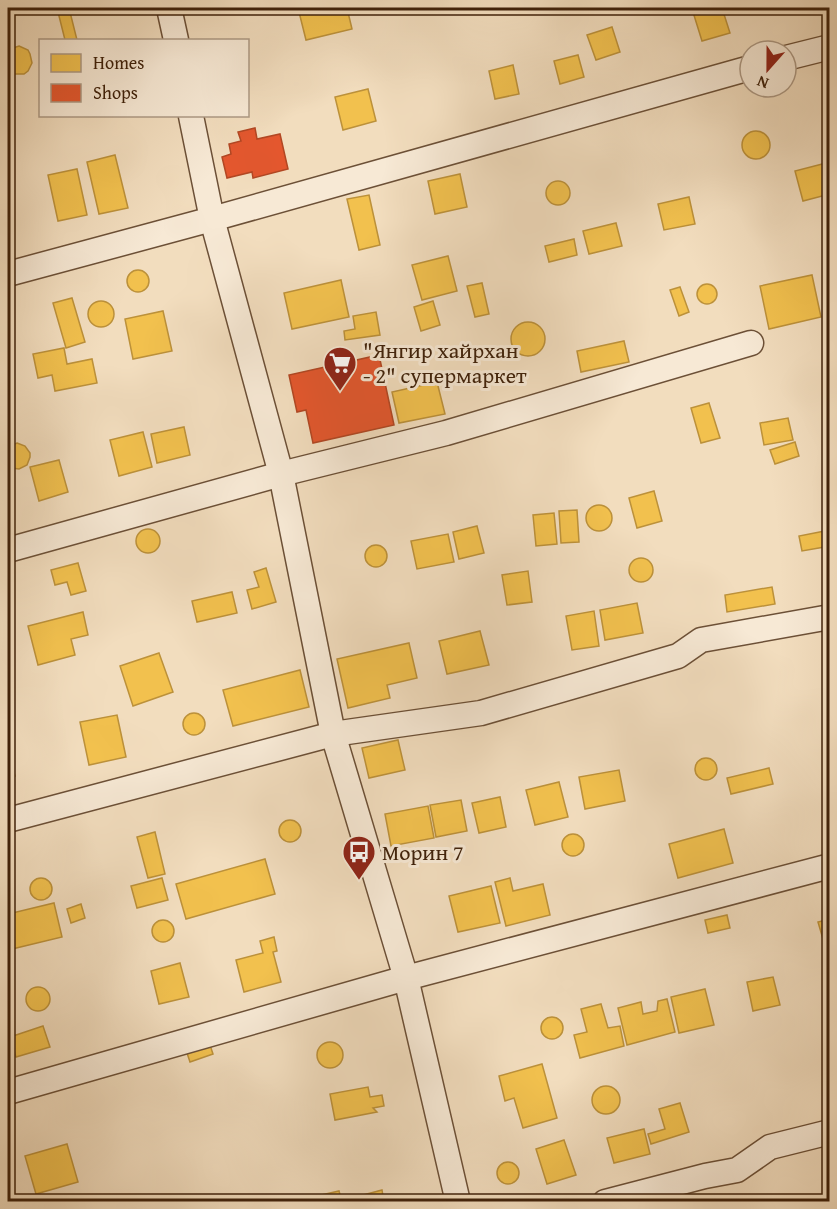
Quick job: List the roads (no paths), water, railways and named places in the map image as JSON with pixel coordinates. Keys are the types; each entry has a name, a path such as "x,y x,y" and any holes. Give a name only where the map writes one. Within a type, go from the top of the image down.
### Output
{"street":[{"path":"169,8 176,39"},
{"path":"798,55 830,47"},
{"path":"8,274 738,71"},
{"path":"191,117 212,219 281,474 333,734 406,978 458,1202"},
{"path":"8,550 281,474 446,433 751,343"},
{"path":"8,820 333,734 481,713 678,656 701,640 830,617"},
{"path":"8,1092 406,978 830,866"},
{"path":"605,1202 737,1170 770,1147 830,1132"}],"place":[{"name":"\"Янгир хайрхан - 2\" супермаркет","path":"340,392"},
{"name":"Морин 7","path":"359,881"}]}
